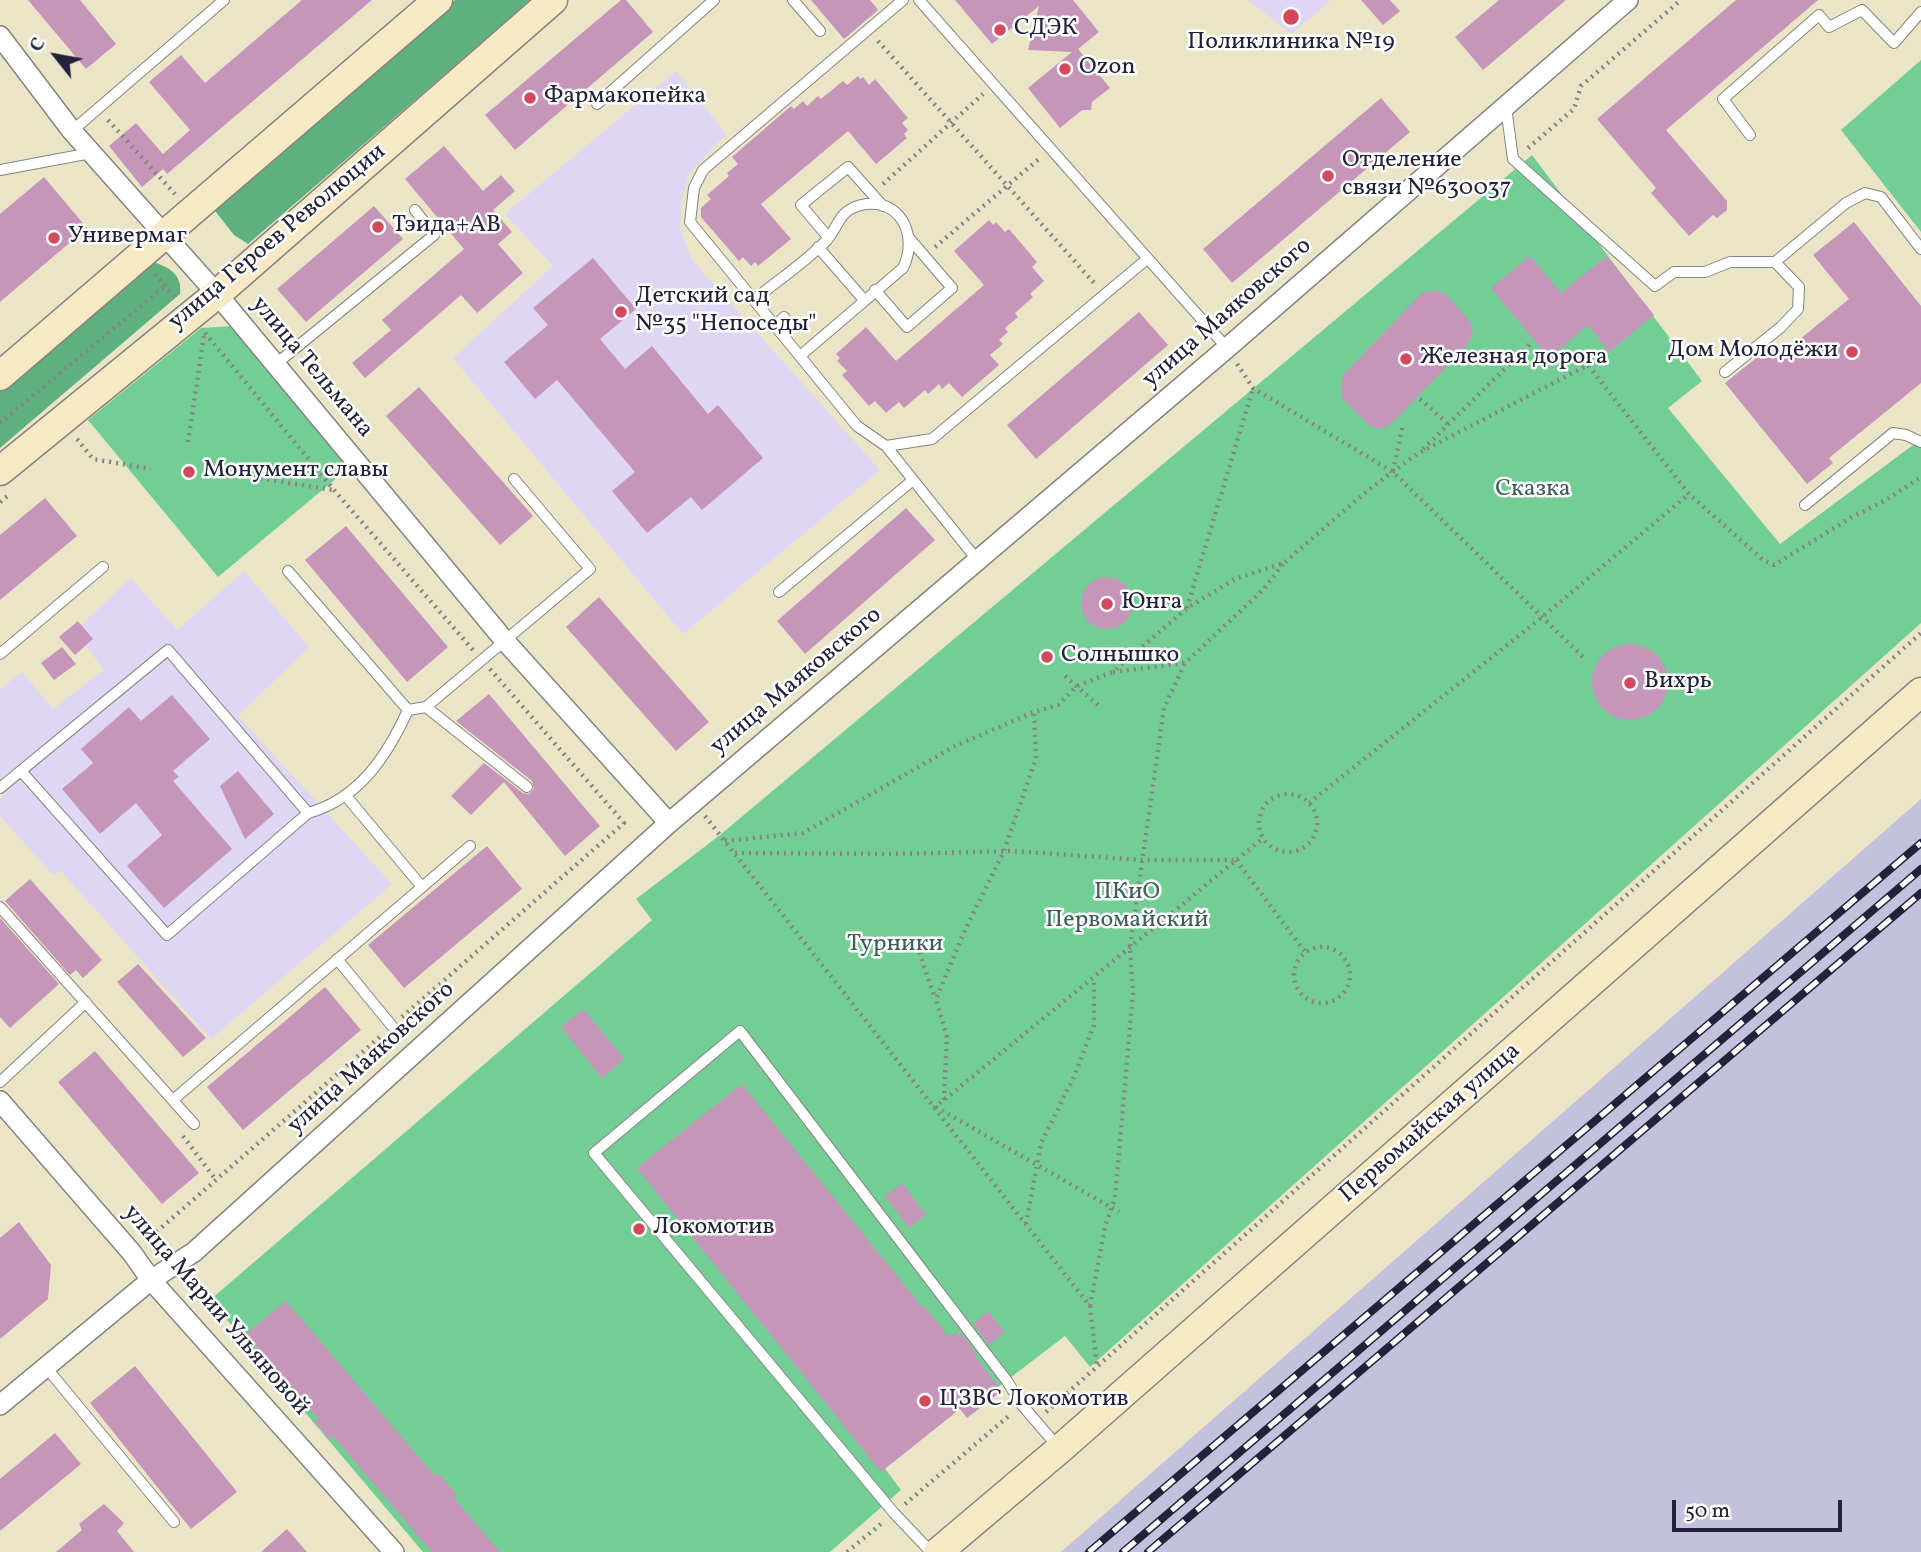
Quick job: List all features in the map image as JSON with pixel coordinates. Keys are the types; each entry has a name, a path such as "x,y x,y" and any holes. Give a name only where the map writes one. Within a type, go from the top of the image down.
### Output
{"street":[{"path":"0,376 438,0"},
{"name":"улица Героев Революции","path":"0,471 197,323 217,293 553,0"},
{"name":"улица Маяковского","path":"0,1405 152,1280 194,1252 669,823 1227,348 1628,0"},
{"name":"улица Тельмана","path":"0,36 72,131 217,293 505,641 669,823"},
{"name":"Первомайская улица","path":"938,1552 1060,1449 1921,692"},
{"name":"улица Марии Ульяновой","path":"0,1101 132,1253 152,1280 394,1552"}],"lane":[{"path":"72,131 224,0"},
{"path":"597,104 714,0"},
{"path":"793,0 820,31"},
{"path":"904,0 703,170 694,188 690,222 857,426 886,446 978,561"},
{"path":"919,0 1227,348"},
{"path":"1750,135 1723,99 1819,15 1829,27 1862,10 1894,43 1921,12"},
{"path":"1506,107 1513,159 1655,286 1674,272 1704,272 1730,262 1775,262 1846,203 1865,193 1881,197 1921,249"},
{"path":"0,170 92,153"},
{"path":"800,356 903,268 908,257 908,230 900,218 884,207 848,167 801,205 828,237"},
{"path":"754,300 818,247 828,237 838,219 849,210 862,205 884,207"},
{"path":"276,364 434,235 415,210"},
{"path":"875,290 907,327 952,288 909,238"},
{"path":"818,247 864,300"},
{"path":"886,446 932,439 1147,259"},
{"path":"1725,372 1781,327 1798,309 1799,287 1775,262"},
{"path":"775,326 784,317"},
{"path":"1805,505 1893,433 1921,442"},
{"path":"408,710 426,707 590,569 514,479"},
{"path":"779,592 913,480"},
{"path":"0,654 103,567"},
{"path":"288,571 408,710"},
{"path":"0,788 167,650 308,813"},
{"path":"426,707 527,787"},
{"path":"21,771 167,935 308,813 323,809 346,796 380,761 394,740 408,710"},
{"path":"346,796 422,887"},
{"path":"173,1100 470,846"},
{"path":"0,907 194,1124"},
{"path":"337,960 392,1026"},
{"path":"0,1082 86,1002"},
{"path":"931,1552 894,1513 594,1153 740,1031 1007,1381 1022,1405 1060,1449"},
{"path":"45,1366 174,1522"}],"path":[{"path":"1513,159 1574,109 1581,86 1681,0"},
{"path":"868,30 1105,295"},
{"path":"879,187 986,91"},
{"path":"98,109 176,196"},
{"path":"933,249 1045,153"},
{"path":"132,1253 624,823 334,490 141,257"},
{"path":"0,423 165,285"},
{"path":"188,442 197,323"},
{"path":"1098,1367 1090,1306 1105,1227 1115,1198 1133,993 1130,947 1164,708 1185,663 1264,589 1284,563 1367,491 1417,454 1530,344"},
{"path":"1227,348 1253,388 1393,472 1583,657"},
{"path":"1417,454 1588,365 1689,494 1763,560 1774,565 1921,477"},
{"path":"1187,608 1253,388"},
{"path":"1420,399 1448,425"},
{"path":"1393,472 1403,424"},
{"path":"76,439 93,459 151,469"},
{"path":"219,472 334,490"},
{"path":"1309,803 1541,618 1689,494"},
{"path":"1112,672 1187,608 1235,579 1284,563"},
{"path":"1035,1421 1921,633"},
{"path":"725,841 803,833 955,746 1034,712 1058,705 1077,686 1112,672 1185,663"},
{"path":"1065,676 1099,706"},
{"path":"936,999 965,930 1004,851 1036,758 1034,712"},
{"path":"1293,794 1309,803 1317,819 1315,836 1309,844 1294,852 1284,853 1262,839 1258,820 1261,811 1274,797 1293,794"},
{"path":"694,802 1090,1306"},
{"path":"935,1107 1262,839"},
{"path":"734,853 896,854 1004,851 1143,860 1236,860"},
{"path":"1236,860 1305,952"},
{"path":"917,946 947,1037 944,1100"},
{"path":"1318,946 1328,947 1344,956 1350,974 1349,984 1338,998 1320,1003 1310,1001 1297,989 1294,970 1296,962 1305,952 1318,946"},
{"path":"1026,1224 1041,1143 1073,1079 1094,1025 1094,977"},
{"path":"935,1107 1119,1212"},
{"path":"194,1124 181,1135 216,1180"},
{"path":"847,1552 1022,1405"}],"shaded area":[{"name":"Поликлиника №19","path":"1248,0 1331,0 1292,34"},
{"name":"Детский сад №35 \"Непоседы\"","path":"676,71 726,134 690,172 682,198 680,227 692,260 880,470 683,634 453,358 553,266 505,214"},
{"path":"244,571 309,647 238,716 392,884 211,1039 60,870 53,875 0,816 0,799 3,796 0,792 0,689 22,672 53,709 104,670 75,631 131,578 177,630"},
{"path":"1921,799 1921,1552 1061,1552"}],"green space":[{"path":"455,0 531,0 248,244 234,235 212,207"},
{"path":"1921,60 1921,232 1841,130"},
{"name":"ПКиО Первомайский","path":"1532,155 1702,381 1668,408 1780,544 1921,439 1921,623 1090,1367 1065,1336 989,1394 981,1383 880,1462 901,1490 830,1552 423,1552 210,1300 652,920 636,899 720,835"},
{"path":"153,262 174,273 179,282 180,294 0,448 0,387"},
{"path":"234,326 350,467 218,577 88,420 201,328"}],"building":[{"path":"28,0 80,0 116,44 86,69"},
{"path":"302,0 372,0 167,174 163,169 142,187 109,146 136,123 163,154 190,130 149,82 181,55 205,83"},
{"path":"621,0 626,0 653,32 515,150 485,115"},
{"path":"811,0 870,0 878,10 844,39"},
{"path":"955,0 1073,0 1099,32 1078,49 1110,88 1092,102 1091,110 1082,110 1060,128 1028,88 1072,52 1028,50 1039,6 992,44"},
{"path":"1361,0 1390,0 1400,11 1383,25"},
{"path":"1499,0 1566,0 1483,70 1455,37"},
{"path":"1736,0 1818,0 1666,130 1727,201 1727,210 1717,218 1713,215 1689,236 1651,193 1656,188 1597,119"},
{"path":"858,76 860,79 863,77 869,85 875,79 908,118 902,123 908,130 904,134 907,138 876,164 848,131 761,204 791,239 758,266 755,262 751,266 743,257 739,261 701,217 701,208 711,199 707,195 729,176 727,173 738,164 732,157 791,106 794,109 803,101 807,106 818,96 821,99 843,81 847,85"},
{"path":"1381,98 1410,132 1232,283 1203,249"},
{"path":"444,146 483,191 501,175 515,191 493,210 512,232 498,244 523,273 477,313 461,295 365,378 352,363 391,330 382,320 464,249 405,179"},
{"name":"Универмаг","path":"44,177 87,228 0,302 0,214"},
{"path":"374,206 403,239 306,322 277,289"},
{"path":"989,220 993,225 996,222 1005,232 1009,229 1037,262 1032,267 1044,281 1030,294 1033,297 1015,313 1018,317 1005,328 1008,332 999,340 1003,344 990,355 999,365 962,397 949,383 942,389 939,384 928,394 925,390 904,408 899,402 886,413 875,401 869,406 842,375 847,371 837,361 840,358 836,354 866,327 896,361 984,285 954,251"},
{"name":"Дом Молодёжи","path":"1854,222 1921,306 1921,383 1829,458 1833,463 1807,484 1725,383 1770,347 1778,357 1849,299 1813,255"},
{"path":"1530,256 1561,293 1607,256 1654,315 1609,352 1588,325 1549,358 1491,288"},
{"path":"593,258 636,309 600,339 625,369 652,346 708,414 718,405 763,458 702,510 691,497 647,533 612,491 635,472 557,380 535,399 504,362 548,325 533,308"},
{"name":"Железная дорога","path":"1436,290 1447,295 1470,322 1473,329 1471,337 1467,345 1396,419 1387,427 1377,429 1369,425 1343,399 1342,380 1345,373 1422,293"},
{"path":"1139,312 1168,345 1036,459 1007,425"},
{"path":"419,387 533,516 500,545 386,416"},
{"path":"45,498 77,536 0,600 0,535"},
{"path":"906,508 935,540 805,654 777,621"},
{"path":"346,526 448,647 407,682 305,560"},
{"name":"Юнга","path":"1107,577 1117,579 1125,585 1131,593 1131,613 1125,621 1117,627 1107,629 1097,627 1089,621 1083,613 1081,603 1083,593 1089,585 1097,579"},
{"path":"599,597 709,722 676,751 566,627"},
{"path":"78,621 93,639 75,655 59,637"},
{"name":"Вихрь","path":"1638,644 1651,650 1662,661 1668,674 1666,697 1651,714 1638,720 1622,720 1609,714 1594,697 1592,674 1598,661 1615,646"},
{"path":"62,647 76,664 54,680 41,663"},
{"path":"489,694 600,826 565,856 504,782 471,815 451,796 484,763 523,793 529,794 534,789 532,781 456,721"},
{"path":"172,695 210,739 173,771 179,777 173,781 232,849 164,908 127,866 162,835 136,803 100,834 62,789 93,763 81,749 129,707 141,721"},
{"path":"238,771 274,814 245,839 220,786"},
{"path":"487,846 522,889 404,988 368,945"},
{"path":"30,879 102,960 83,978 76,970 70,975 5,901"},
{"path":"0,918 59,984 10,1028 0,1017"},
{"path":"138,964 206,1038 183,1057 117,982"},
{"path":"325,987 361,1030 243,1130 207,1087"},
{"path":"583,1009 625,1059 602,1078 561,1027"},
{"path":"95,1051 199,1173 162,1204 58,1082"},
{"path":"742,1084 922,1307 924,1306 949,1337 956,1332 958,1336 961,1333 1002,1391 967,1418 960,1409 881,1472 637,1168"},
{"path":"902,1183 926,1215 909,1228 885,1196"},
{"path":"19,1222 51,1265 48,1299 0,1339 0,1238"},
{"path":"286,1301 435,1476 438,1473 458,1495 454,1498 500,1552 432,1552 333,1436 329,1439 315,1422 318,1418 246,1334"},
{"path":"988,1311 1005,1332 989,1345 973,1324"},
{"path":"135,1366 237,1492 191,1529 90,1403"},
{"path":"55,1433 81,1464 0,1531 0,1479"},
{"path":"104,1504 124,1523 117,1531 134,1552 56,1552 82,1530 79,1524"},
{"path":"287,1529 307,1552 261,1552"}],"railway":[{"path":"1089,1552 1921,843"},
{"path":"1123,1552 1921,869"},
{"path":"1148,1552 1921,893"}],"place":[{"name":"Поликлиника №19","path":"1291,17"},
{"name":"СДЭК","path":"1000,30"},
{"name":"Ozon","path":"1065,69"},
{"name":"Фармакопейка","path":"530,98"},
{"name":"Отделение связи №630037","path":"1328,176"},
{"name":"Тэида+АВ","path":"378,227"},
{"name":"Универмаг","path":"54,238"},
{"name":"Детский сад №35 \"Непоседы\"","path":"621,312"},
{"name":"Дом Молодёжи","path":"1852,352"},
{"name":"Железная дорога","path":"1406,359"},
{"name":"Монумент славы","path":"189,472"},
{"name":"Юнга","path":"1107,604"},
{"name":"Солнышко","path":"1047,657"},
{"name":"Вихрь","path":"1630,683"},
{"name":"Локомотив","path":"639,1229"},
{"name":"ЦЗВС Локомотив","path":"925,1401"}],"park label":[{"name":"Сказка","path":"1533,491"},
{"name":"Турники","path":"895,946"}]}
